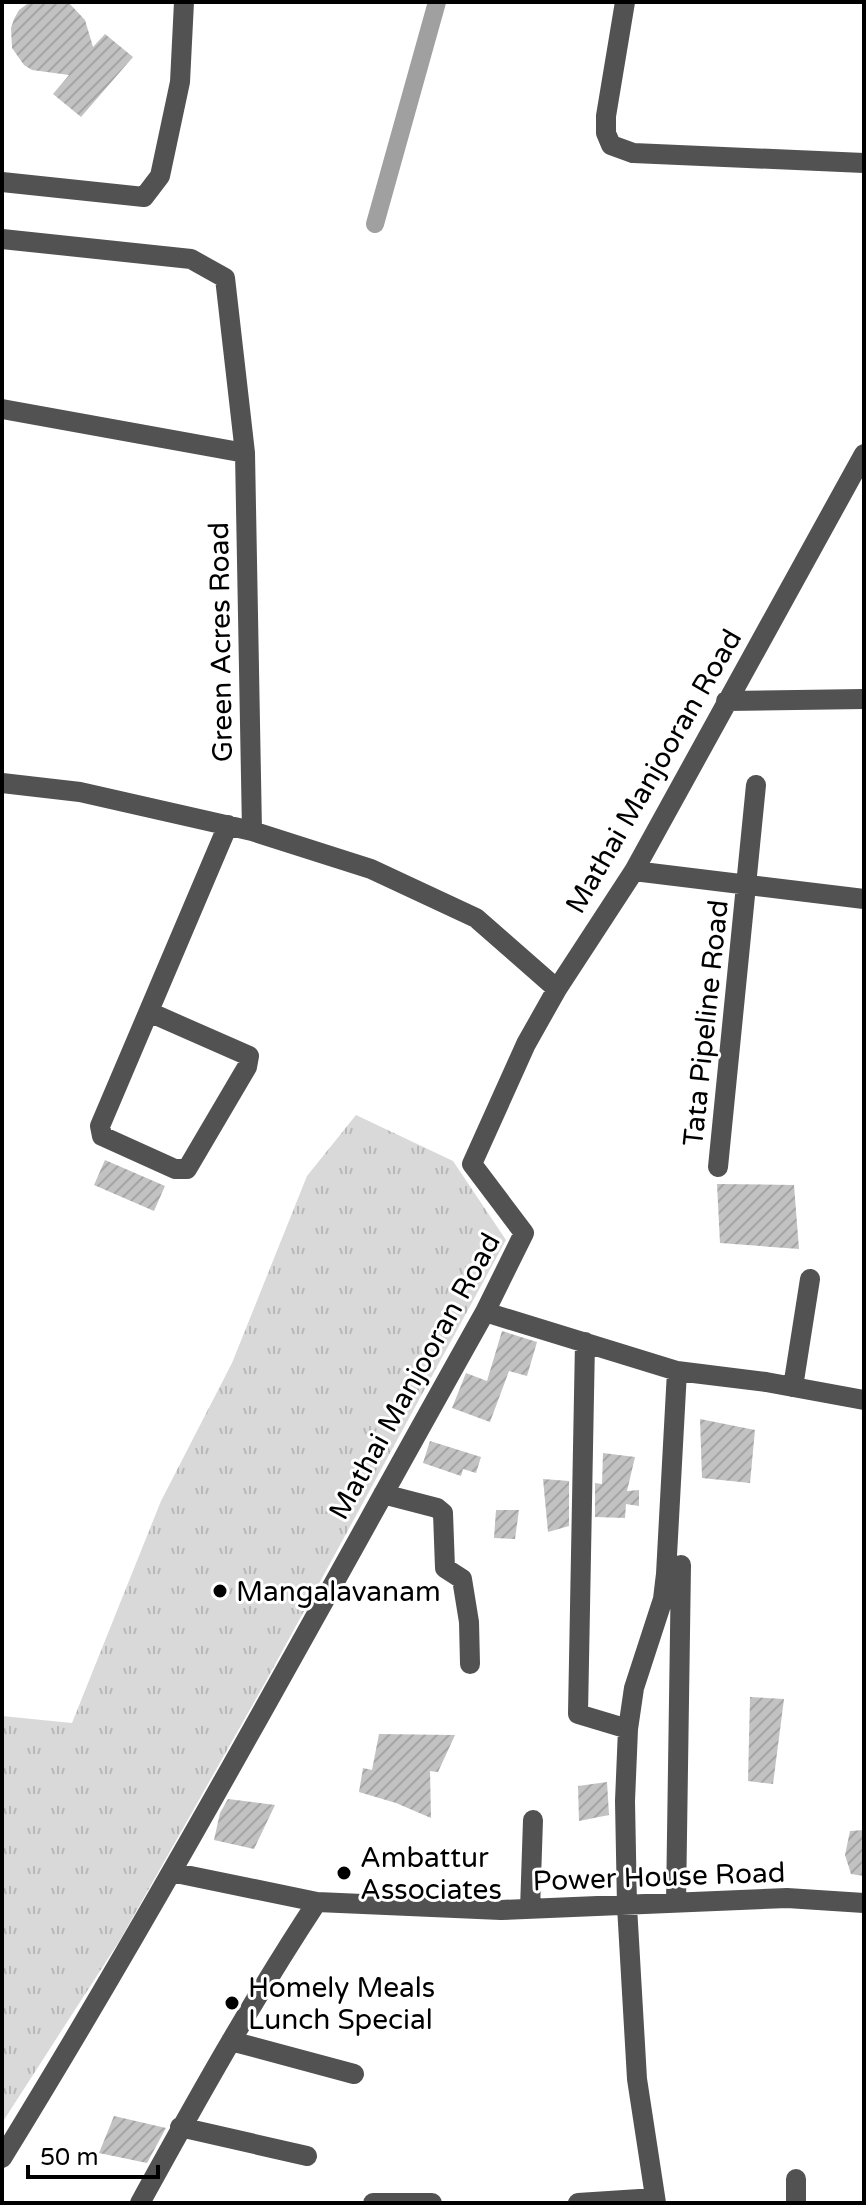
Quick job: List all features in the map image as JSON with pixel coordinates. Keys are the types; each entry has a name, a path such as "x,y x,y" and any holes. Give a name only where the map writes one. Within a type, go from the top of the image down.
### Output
{"street":[{"path":"2,182 144,197 160,176 180,82 184,2"},
{"path":"625,2 606,116 606,133 611,145 633,153 864,163"},
{"name":"Green Acres Road","path":"2,239 191,259 225,278 245,453 252,831"},
{"path":"2,409 245,453"},
{"name":"Mathai Manjooran Road","path":"2,2158 66,2055 171,1872 485,1312 524,1233 472,1164 526,1044 557,989 634,871 864,454"},
{"path":"726,701 864,699"},
{"path":"2,783 80,792 228,825 371,869 476,918 557,989"},
{"path":"747,885 756,785"},
{"path":"149,1012 249,1056 247,1067 187,1169 175,1169 102,1136 100,1126 228,825"},
{"name":"Tata Pipeline Road","path":"634,871 864,899"},
{"name":"Tata Pipeline Road","path":"718,1167 747,885"},
{"path":"793,1387 810,1279"},
{"path":"485,1312 677,1371 864,1400"},
{"path":"585,1342 578,1714 628,1729"},
{"path":"676,1903 674,1570 677,1371"},
{"path":"383,1494 437,1508 443,1513 443,1561 445,1568 462,1579 469,1622 470,1664"},
{"path":"578,2203 655,2200 637,2079 627,1906 625,1801 628,1729 634,1688 674,1570"},
{"path":"530,1909 533,1820"},
{"name":"Power House Road","path":"171,1872 317,1902 530,1909 787,1898 864,1903"},
{"path":"140,2203 180,2127 317,1902"},
{"path":"231,2041 354,2074"},
{"path":"180,2127 307,2156"},
{"path":"796,2179 796,2203"},
{"path":"373,2203 432,2203"}],"green space":[{"name":"Mangalavanam","path":"356,1115 453,1161 506,1240 266,1681 120,1940 2,2123 2,1716 72,1723 161,1501 232,1363 307,1176"}],"building":[{"path":"30,2 68,2 85,20 93,47 105,34 133,57 81,117 53,94 69,75 32,70 24,65 12,48 14,19 19,10"},
{"path":"105,1160 165,1186 154,1211 94,1185"},
{"path":"717,1184 794,1185 799,1249 720,1243"},
{"path":"502,1331 537,1342 527,1376 509,1371 490,1422 452,1408 466,1373 487,1381"},
{"path":"700,1419 755,1430 750,1483 702,1478"},
{"path":"430,1441 481,1457 476,1473 463,1469 461,1476 423,1463"},
{"path":"603,1453 635,1457 627,1491 639,1490 639,1506 626,1504 625,1518 595,1517 595,1483 602,1484"},
{"path":"543,1479 569,1481 569,1526 548,1532"},
{"path":"496,1510 519,1510 515,1539 494,1538"},
{"path":"750,1697 784,1699 773,1784 748,1781"},
{"path":"379,1734 455,1735 438,1772 430,1771 431,1818 359,1792 363,1768 372,1770"},
{"path":"607,1782 609,1815 579,1821 578,1786"},
{"path":"228,1799 275,1805 254,1849 214,1840 220,1813"},
{"path":"864,1830 864,1876 851,1874 845,1855 850,1831"},
{"path":"114,2116 166,2128 147,2163 99,2153"}],"waterway":[{"path":"375,224 437,2"}],"place":[{"name":"Mangalavanam","path":"220,1591"},
{"name":"Ambattur Associates","path":"344,1873"},
{"name":"Homely Meals Lunch Special","path":"232,2003"}]}
